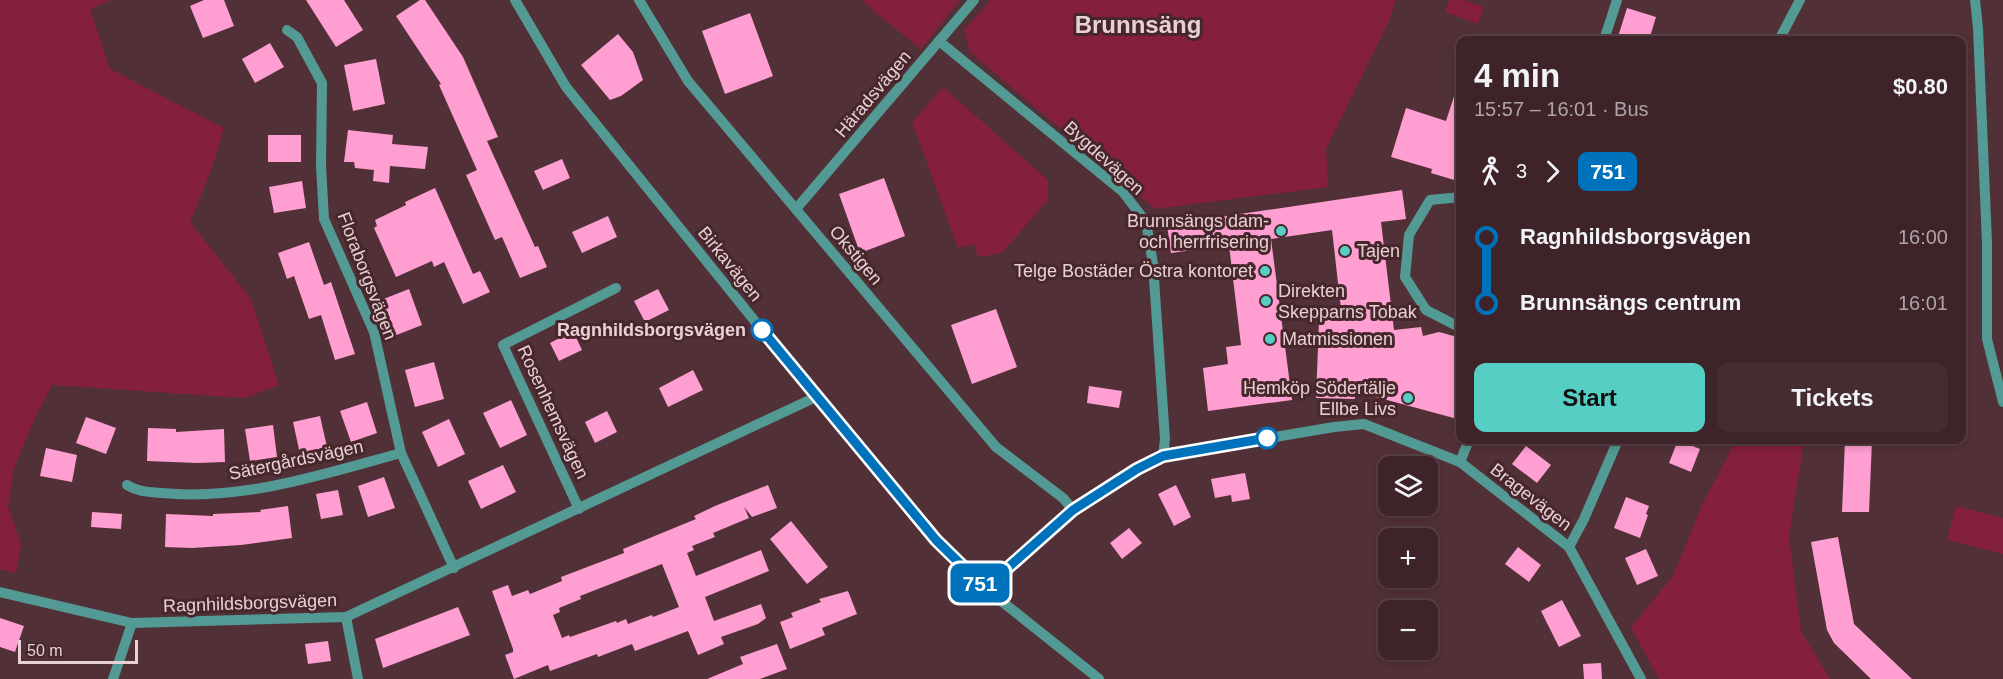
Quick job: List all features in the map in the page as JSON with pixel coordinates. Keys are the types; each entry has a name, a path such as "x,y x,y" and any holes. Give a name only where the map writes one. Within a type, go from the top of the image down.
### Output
{"street":[{"name":"Birkavägen","path":"515,0 566,87 816,397 936,540 985,588 1099,679"},
{"name":"Okstigen","path":"639,0 688,81 996,447 1063,498 1073,510"},
{"name":"Häradsvägen","path":"796,209 974,0"},
{"path":"1605,36 1617,0"},
{"path":"1781,36 1800,0"},
{"path":"1975,0 1987,243 1987,339 2003,402"},
{"name":"Floraborgsvägen","path":"287,30 297,37 322,83 321,166 324,219 374,332 402,453 454,568"},
{"name":"Bygdevägen","path":"939,41 1123,192 1146,222 1153,264 1165,439 1163,456"},
{"path":"1456,197 1430,200 1409,235 1405,277 1426,310 1456,325"},
{"name":"Rosenhemsvägen","path":"579,509 503,345 616,288"},
{"name":"Ragnhildsborgsvägen","path":"0,592 132,623 346,617 816,397"},
{"name":"Bragevägen","path":"985,588 1073,510 1137,469 1163,456 1364,424 1460,462 1569,547 1641,679"},
{"path":"1460,462 1467,444"},
{"path":"1569,547 1584,519 1615,444"},
{"name":"Sätergårdsvägen","path":"127,485 135,490 184,495 245,491 313,477 402,453"},
{"path":"346,617 358,679"},
{"path":"113,679 132,623"}],"shaded area":[{"path":"0,0 110,0 90,9 110,69 224,128 211,171 190,222 251,299 279,385 245,398 52,385 14,468 8,506 21,544 16,573 0,569"},
{"path":"863,0 960,0 921,49"},
{"path":"991,0 1396,0 1389,21 1326,149 1328,187 1155,209 970,52 964,30"},
{"path":"1449,0 1464,0 1484,7 1478,24 1445,12"},
{"path":"943,87 1048,180 1048,200 1002,253 978,257 974,244 958,248 912,122"},
{"path":"1734,444 1803,444 1789,536 1801,631 1830,679 1659,679 1631,627 1673,576 1702,505"},
{"path":"1956,506 2003,518 2003,554 1947,540"}],"building":[{"path":"204,0 224,0 234,26 203,38 190,6"},
{"path":"306,0 344,0 363,30 336,47"},
{"path":"420,0 425,0 463,57 498,137 487,141 535,247 538,246 547,267 520,278 502,237 495,240 466,175 477,170 439,85 441,84 396,16"},
{"path":"1627,8 1656,17 1650,36 1618,36"},
{"path":"750,13 773,76 725,94 702,31"},
{"path":"618,34 633,52 643,80 621,96 610,100 581,65"},
{"path":"270,43 284,67 255,83 242,59"},
{"path":"376,59 385,104 353,111 344,65"},
{"path":"1456,90 1456,180 1431,173 1432,169 1391,157 1406,108 1446,121"},
{"path":"348,130 393,135 392,144 428,147 425,169 390,166 389,183 373,181 374,170 355,168 354,162 344,162"},
{"path":"268,135 301,135 301,162 268,162"},
{"path":"562,159 570,178 543,190 534,171"},
{"path":"884,178 905,236 860,253 839,194"},
{"path":"302,181 306,208 274,213 269,187"},
{"path":"435,188 473,274 480,271 490,292 463,304 444,262 434,267 432,261 396,277 374,228 377,226 375,220"},
{"path":"1402,190 1406,219 1381,222 1394,330 1421,327 1423,336 1439,332 1456,337 1456,419 1354,391 1355,399 1316,398 1319,321 1342,318 1332,230 1271,239 1292,400 1208,411 1203,368 1228,364 1226,347 1241,345 1229,245 1171,253 1167,225"},
{"path":"608,216 617,237 582,253 572,232"},
{"path":"309,242 324,285 331,282 355,354 335,360 321,315 309,319 294,276 287,279 278,253"},
{"path":"409,289 422,325 394,336 381,300"},
{"path":"658,289 669,310 645,322 634,301"},
{"path":"996,309 1017,367 972,384 951,325"},
{"path":"573,331 582,350 559,361 550,343"},
{"path":"434,362 444,399 415,407 405,370"},
{"path":"693,370 703,390 668,407 659,388"},
{"path":"1089,386 1122,391 1119,408 1087,403"},
{"path":"511,400 527,435 500,448 483,413"},
{"path":"367,402 377,433 351,442 340,411"},
{"path":"607,411 617,432 595,443 585,422"},
{"path":"320,416 327,447 300,454 293,422"},
{"path":"86,417 116,428 106,454 76,443"},
{"path":"449,419 465,454 438,467 422,432"},
{"path":"273,425 277,457 250,461 245,429"},
{"path":"148,428 176,429 176,432 224,429 225,462 147,461"},
{"path":"1676,444 1688,444 1700,449 1691,472 1669,463"},
{"path":"1845,444 1872,444 1869,512 1842,512"},
{"path":"1526,446 1551,465 1537,483 1512,464"},
{"path":"46,448 77,455 72,482 40,476"},
{"path":"503,465 516,492 481,509 468,481"},
{"path":"1245,473 1250,499 1232,502 1231,495 1215,498 1211,479"},
{"path":"384,477 395,508 368,517 358,486"},
{"path":"768,485 777,508 752,517 744,507 749,518 713,533 715,537 692,546 694,550 687,553 696,576 761,550 769,571 705,597 714,621 761,604 766,618 758,624 721,637 724,644 698,655 688,631 635,651 632,644 550,671 548,665 514,679 505,655 513,652 513,649 492,591 508,585 512,596 528,590 530,594 562,581 561,577 624,553 623,549 696,519 694,516","holes":["662,564 679,607 628,624 626,619 617,623 616,621 562,638 553,615 560,612 559,608 581,599 580,596"]},
{"path":"1176,485 1191,517 1174,526 1158,494"},
{"path":"338,490 343,515 321,519 316,494"},
{"path":"1626,497 1649,506 1640,538 1614,528"},
{"path":"288,506 292,538 241,545 165,547 166,514 213,516 213,514 261,512 260,510"},
{"path":"92,512 122,514 121,529 91,527"},
{"path":"791,521 828,567 807,584 770,539"},
{"path":"1129,528 1142,543 1122,559 1110,543"},
{"path":"1838,537 1854,624 1912,679 1871,679 1834,643 1827,630 1811,542"},
{"path":"1518,547 1541,565 1529,582 1505,564"},
{"path":"1646,549 1658,576 1637,585 1625,558"},
{"path":"848,591 857,614 822,628 825,635 790,649 780,622 793,617 791,613 821,602 819,599"},
{"path":"1562,600 1581,636 1559,647 1541,611"},
{"path":"458,607 470,635 383,668 375,639"},
{"path":"0,618 24,626 15,652 0,647"},
{"path":"328,641 331,661 308,664 305,644"},
{"path":"777,644 787,669 760,679 707,679 743,664 740,657"},
{"path":"1601,663 1602,679 1584,679 1583,664"}],"bus line":[{"name":"751","path":"762,330 936,540 985,588 1073,510 1137,469 1163,456 1267,438"}],"place":[{"name":"Brunnsängs dam- och herrfrisering","path":"1281,231"},
{"name":"Tajen","path":"1345,251"},
{"name":"Telge Bostäder Östra kontoret","path":"1265,271"},
{"name":"Direkten Skepparns Tobak","path":"1266,301"},
{"name":"Ragnhildsborgsvägen","path":"762,330"},
{"name":"Matmissionen","path":"1270,339"},
{"name":"Hemköp Södertälje Ellbe Livs","path":"1408,398"}],"district":[{"name":"Brunnsäng","path":"1138,24"}]}
